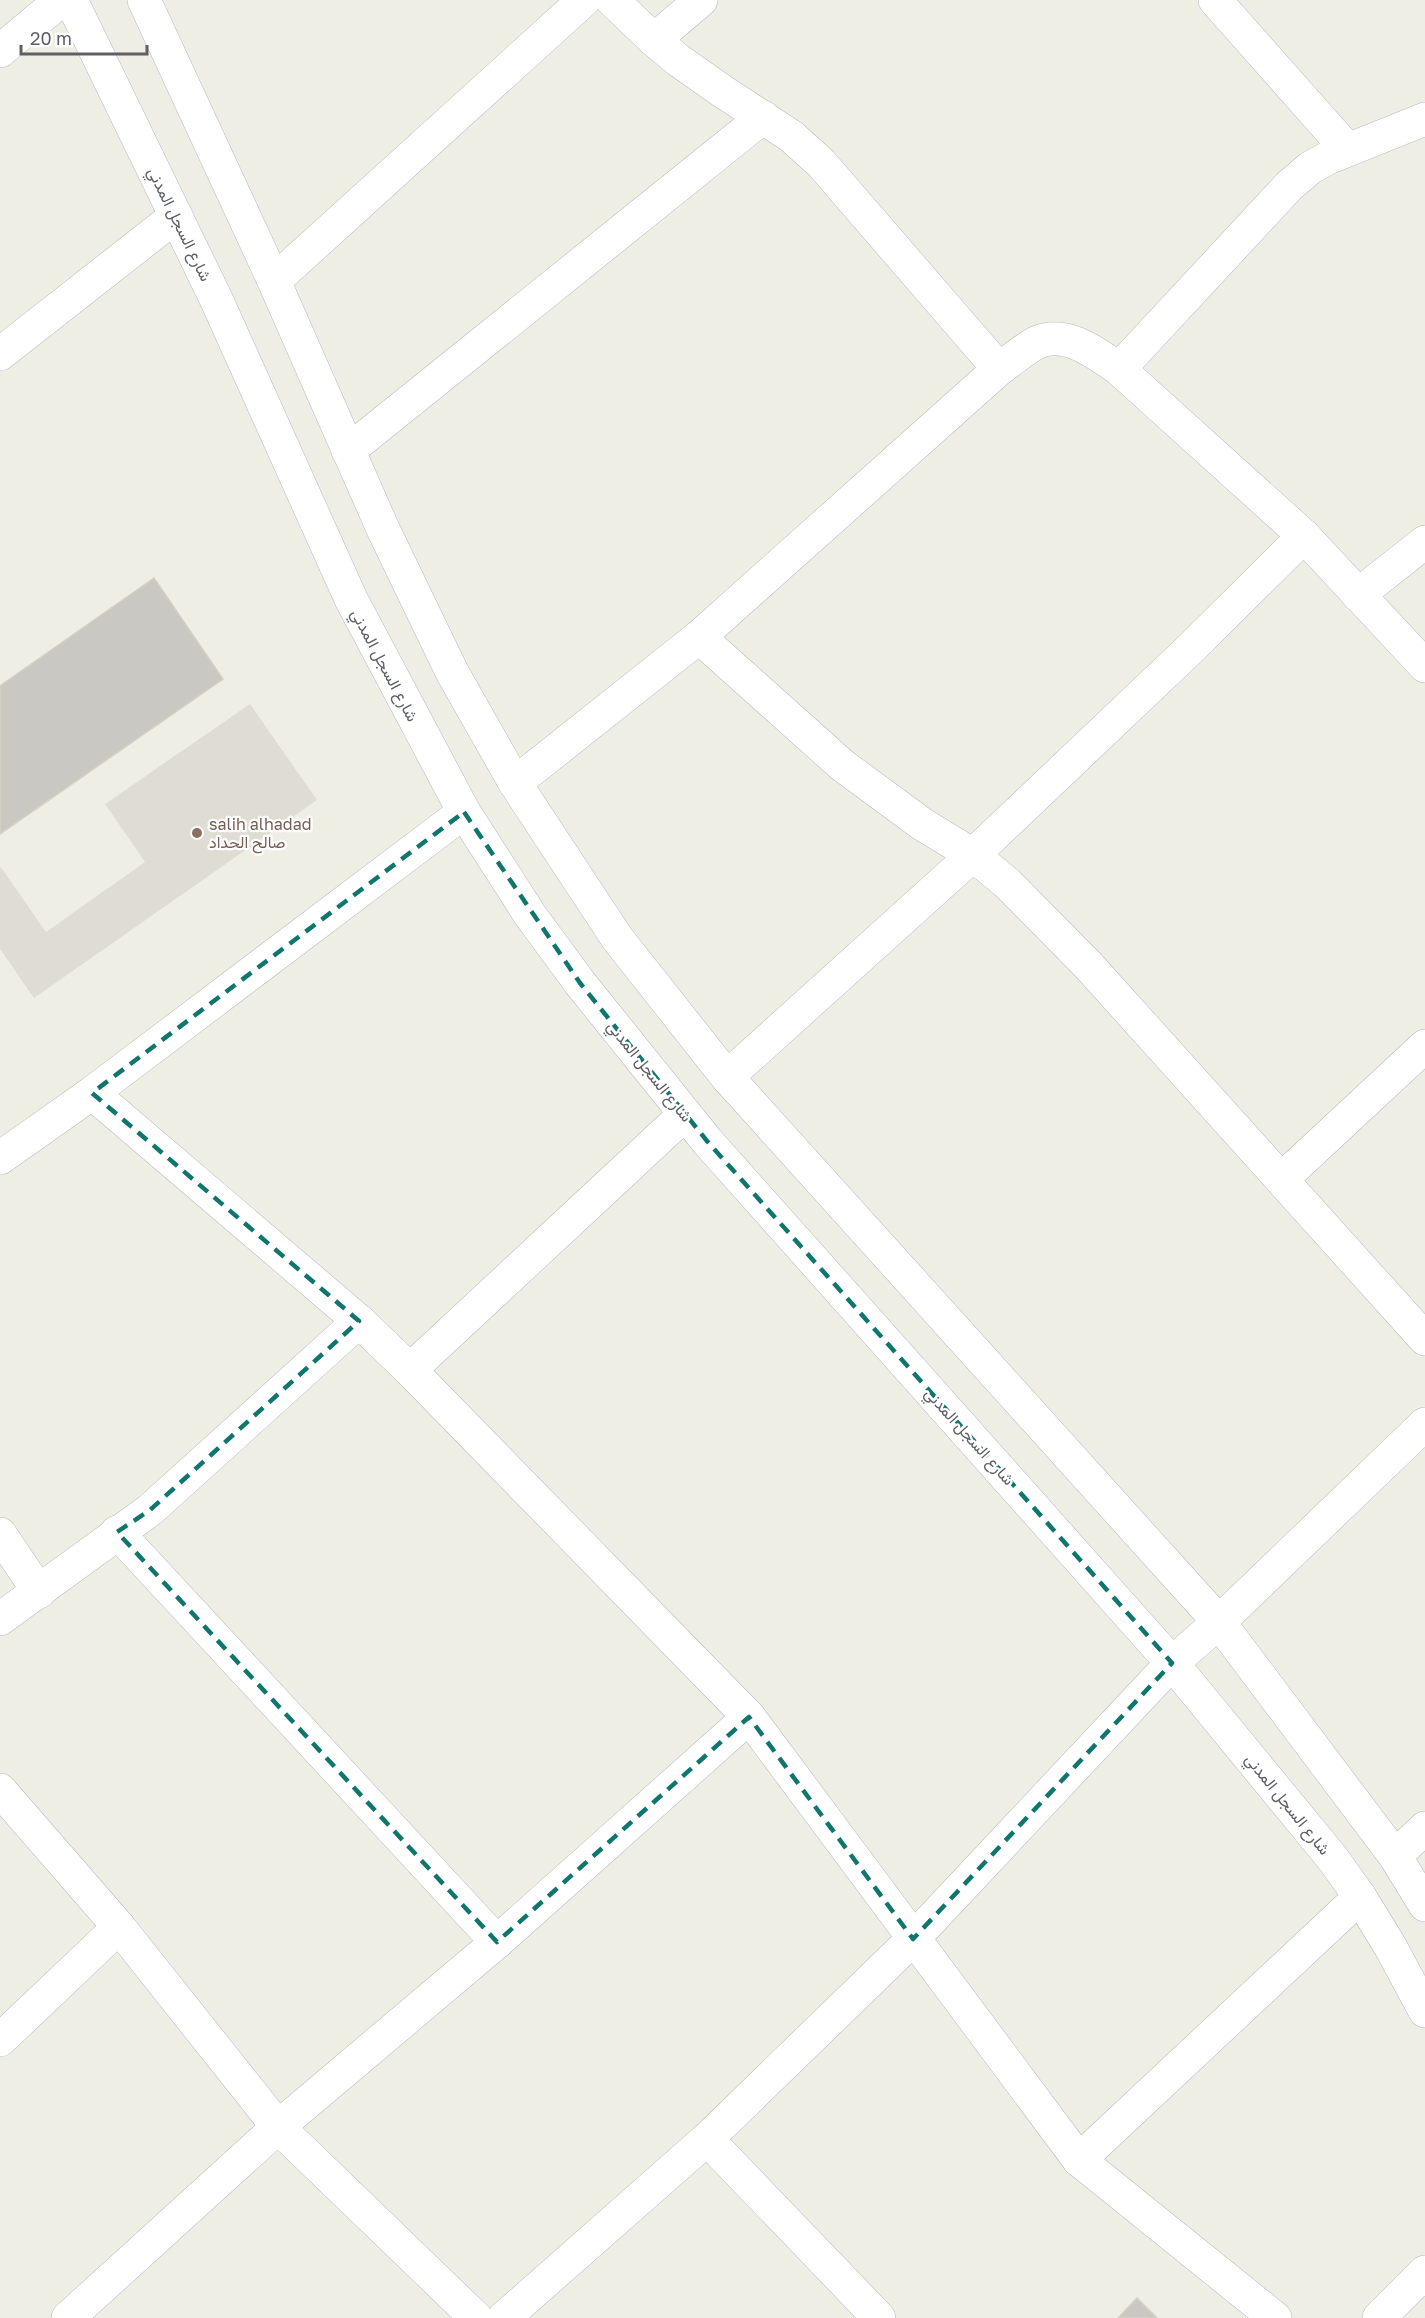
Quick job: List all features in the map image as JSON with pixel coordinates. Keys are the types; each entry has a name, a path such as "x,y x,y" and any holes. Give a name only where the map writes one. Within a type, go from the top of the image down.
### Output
{"street":[{"path":"0,51 61,0"},
{"name":"شارع السجل المدني","path":"71,0 217,301 351,599 464,812 530,915 580,983 684,1115 1172,1663 1333,1859 1390,1946 1425,2011"},
{"path":"144,0 274,281 382,529 452,672 515,783 617,938 727,1077 1219,1622 1395,1856 1425,1905"},
{"path":"274,281 584,0"},
{"path":"612,0 654,40 722,91 791,136 821,164 999,369"},
{"path":"654,40 701,0"},
{"path":"1215,0 1347,149"},
{"path":"348,451 763,117"},
{"path":"1119,369 1289,186 1310,168 1347,149 1425,119"},
{"path":"0,354 176,216"},
{"path":"515,783 699,637 999,369 1038,342 1053,340 1072,342 1092,350 1119,369 1304,537 1425,666"},
{"path":"727,1077 972,855 1189,650 1304,537"},
{"path":"1358,595 1425,542"},
{"path":"699,637 842,765 922,824 972,855 1007,883 1051,925 1425,1339"},
{"path":"0,1158 92,1093 464,812"},
{"path":"1282,1179 1425,1046"},
{"path":"92,1093 359,1321 410,1370 749,1717 1079,2160 1275,2318"},
{"path":"410,1370 684,1115"},
{"path":"0,1619 150,1510 359,1321"},
{"path":"504,2318 707,2139 913,1939 1172,1663 1219,1622 1425,1424"},
{"path":"117,1532 497,1942"},
{"path":"0,1533 39,1592"},
{"path":"68,2318 278,2127 497,1942 749,1717"},
{"path":"0,1790 119,1927 278,2127 476,2318"},
{"path":"1395,1856 1425,1828"},
{"path":"1079,2160 1360,1897"},
{"path":"0,2040 119,1927"},
{"path":"707,2139 879,2318"},
{"path":"1379,2318 1425,2272"}],"highlighted area":[{"path":"464,812 580,983 707,1141 1172,1663 913,1939 749,1717 497,1942 117,1532 150,1510 359,1321 92,1093"}],"shaded area":[{"name":"salih alhadad صالح الحداد","path":"250,704 317,800 34,998 0,949 0,866 46,932 145,862 105,804"}],"building":[{"path":"154,578 223,679 0,834 0,686"},
{"path":"1137,2298 1157,2318 1118,2318"}],"place":[{"name":"salih alhadad صالح الحداد","path":"197,833"}]}
